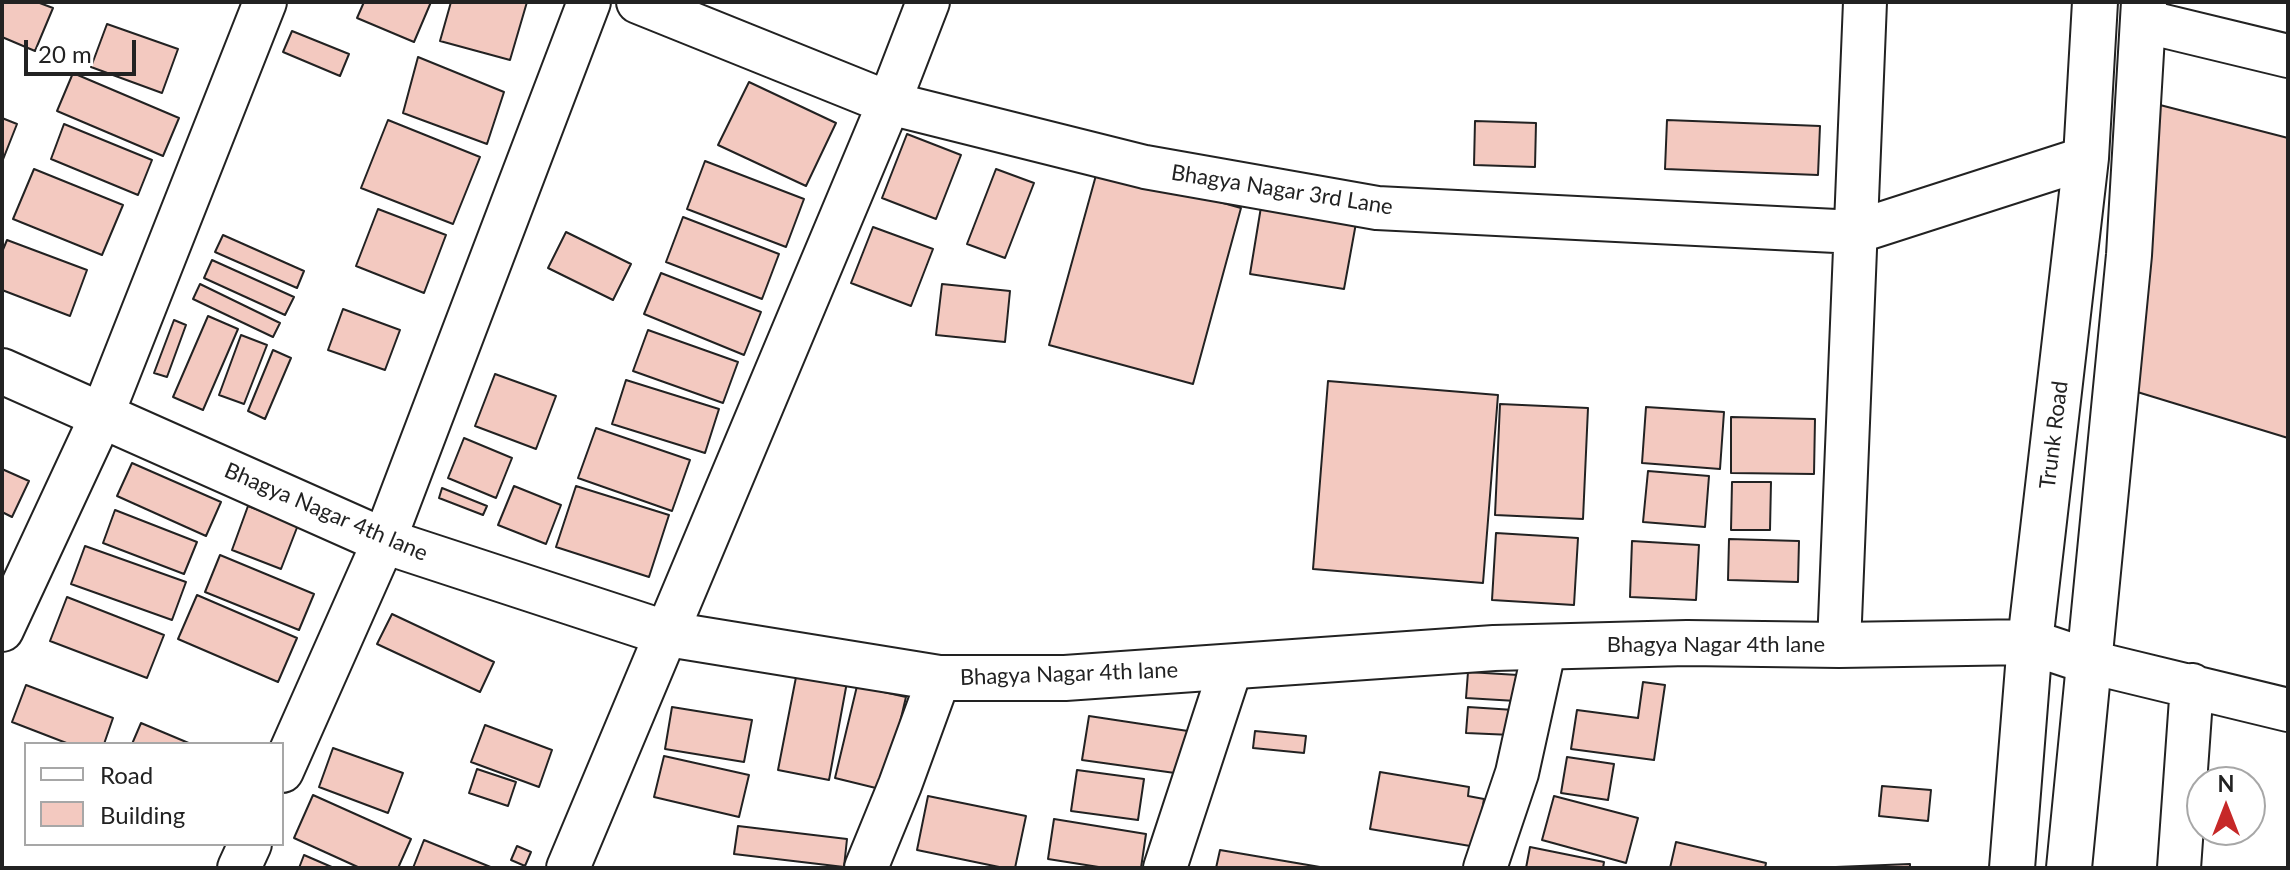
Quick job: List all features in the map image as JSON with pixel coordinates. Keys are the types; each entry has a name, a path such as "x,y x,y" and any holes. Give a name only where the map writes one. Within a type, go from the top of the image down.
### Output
{"main road":[{"name":"Trunk Road","path":"2012,868 2030,642 2086,158 2095,2"},
{"path":"2069,868 2129,255 2144,12"},
{"name":"Bhagya Nagar 4th lane","path":"2,371 384,541 668,634 939,678 1065,678 1545,646 1687,643 1839,645 2030,642 2090,662"}],"street":[{"path":"2,630 102,415 265,2"},
{"path":"284,766 384,541 589,2"},
{"name":"Bhagya Nagar 3rd Lane","path":"638,2 889,103 1145,167 1377,208 1856,232 2086,158"},
{"path":"568,868 889,103 928,2"},
{"path":"1839,645 1865,2"},
{"path":"2144,12 2288,56"},
{"path":"1485,868 1517,773 1545,646"},
{"path":"2090,662 2288,710"},
{"path":"1165,868 1231,667"},
{"path":"866,868 939,678"},
{"path":"2179,868 2192,685"},
{"path":"239,868 249,846"}],"building":[{"path":"2,2 37,2 53,8 35,51 2,37"},
{"path":"364,2 431,2 414,42 357,18"},
{"path":"451,2 527,2 510,60 440,41"},
{"path":"107,24 178,49 162,93 91,67"},
{"path":"292,31 349,54 340,76 283,52"},
{"path":"418,57 504,92 487,144 403,113"},
{"path":"73,73 179,118 163,156 57,111"},
{"path":"749,82 836,123 806,186 718,145"},
{"path":"2160,105 2288,138 2288,438 2134,391"},
{"path":"2,118 17,124 2,162"},
{"path":"388,120 480,157 453,224 361,188"},
{"path":"1667,120 1820,126 1818,175 1665,169"},
{"path":"1475,121 1536,123 1535,167 1474,165"},
{"path":"64,124 152,160 138,195 51,159"},
{"path":"907,134 961,155 936,219 882,198"},
{"path":"705,161 804,199 786,247 687,209"},
{"path":"1098,168 1241,208 1193,384 1049,345"},
{"path":"34,169 123,205 102,255 13,219"},
{"path":"996,169 1034,183 1005,258 967,244"},
{"path":"1261,207 1356,223 1344,289 1250,274"},
{"path":"378,209 446,235 424,293 356,266"},
{"path":"683,217 779,254 762,299 666,262"},
{"path":"873,227 933,249 911,306 851,283"},
{"path":"566,232 631,264 613,300 548,268"},
{"path":"223,235 304,271 297,288 215,252"},
{"path":"7,240 87,270 70,316 2,290 2,252"},
{"path":"212,260 294,297 285,315 204,278"},
{"path":"661,273 761,312 744,355 644,314"},
{"path":"200,284 280,323 273,337 193,299"},
{"path":"942,284 1010,291 1005,342 936,335"},
{"path":"343,309 400,330 385,370 328,350"},
{"path":"208,316 238,329 203,410 173,397"},
{"path":"174,320 186,325 167,377 154,373"},
{"path":"648,330 738,362 723,403 633,371"},
{"path":"241,335 267,345 244,404 219,395"},
{"path":"273,350 291,358 265,419 248,411"},
{"path":"495,374 556,396 536,449 475,426"},
{"path":"626,380 719,409 705,453 612,424"},
{"path":"1328,381 1498,395 1483,583 1313,569"},
{"path":"1500,404 1588,408 1583,519 1495,515"},
{"path":"1646,407 1724,412 1720,469 1642,463"},
{"path":"1731,417 1815,419 1814,474 1731,473"},
{"path":"596,428 690,460 672,511 578,478"},
{"path":"464,438 512,458 496,498 448,478"},
{"path":"132,463 221,502 206,536 117,496"},
{"path":"2,469 29,481 12,517 2,512"},
{"path":"1648,471 1709,476 1705,527 1643,522"},
{"path":"1732,482 1771,482 1770,530 1731,530"},
{"path":"514,486 561,505 546,544 498,525"},
{"path":"576,486 669,515 649,577 556,547"},
{"path":"442,488 487,506 483,515 439,498"},
{"path":"248,506 298,525 281,569 232,550"},
{"path":"115,510 197,542 184,574 103,543"},
{"path":"1496,533 1578,538 1574,605 1492,600"},
{"path":"1729,539 1799,541 1798,582 1728,580"},
{"path":"1632,541 1699,545 1696,600 1630,597"},
{"path":"85,546 186,582 172,620 71,584"},
{"path":"220,555 314,594 299,630 205,592"},
{"path":"197,595 297,638 278,682 178,639"},
{"path":"67,597 164,635 147,678 50,641"},
{"path":"392,614 494,662 480,692 377,644"},
{"path":"797,672 847,682 829,780 778,770"},
{"path":"1468,672 1518,675 1516,701 1466,698"},
{"path":"1643,682 1665,685 1654,760 1571,749 1577,710 1638,718"},
{"path":"26,685 113,718 105,742 64,742 12,722"},
{"path":"857,686 906,697 884,790 835,778"},
{"path":"672,707 752,720 744,762 665,749"},
{"path":"1468,707 1514,710 1512,735 1466,733"},
{"path":"1089,716 1188,731 1182,774 1082,760"},
{"path":"141,723 186,742 133,742"},
{"path":"485,725 552,750 539,787 471,762"},
{"path":"1255,731 1306,736 1304,753 1253,748"},
{"path":"333,748 403,773 388,813 319,787"},
{"path":"664,756 749,775 739,817 654,797"},
{"path":"1567,757 1614,764 1608,800 1561,793"},
{"path":"477,769 516,782 508,806 469,793"},
{"path":"1077,770 1144,779 1138,820 1071,811"},
{"path":"1380,772 1469,787 1468,796 1484,799 1476,847 1370,829"},
{"path":"1882,786 1931,790 1928,821 1879,816"},
{"path":"313,795 411,839 398,868 360,868 294,838"},
{"path":"928,796 1026,816 1015,868 917,850"},
{"path":"1554,796 1638,818 1626,863 1542,840"},
{"path":"1054,819 1146,834 1141,868 1105,868 1048,859"},
{"path":"738,826 847,839 844,867 734,854"},
{"path":"424,840 493,868 413,868"},
{"path":"1676,842 1766,863 1765,868 1670,868"},
{"path":"517,846 531,852 525,866 511,860"},
{"path":"1530,847 1604,862 1603,868 1526,868"},
{"path":"1220,850 1320,867 1320,868 1216,868"},
{"path":"304,855 334,868 299,868"},
{"path":"1910,864 1910,868 1811,868"}]}
